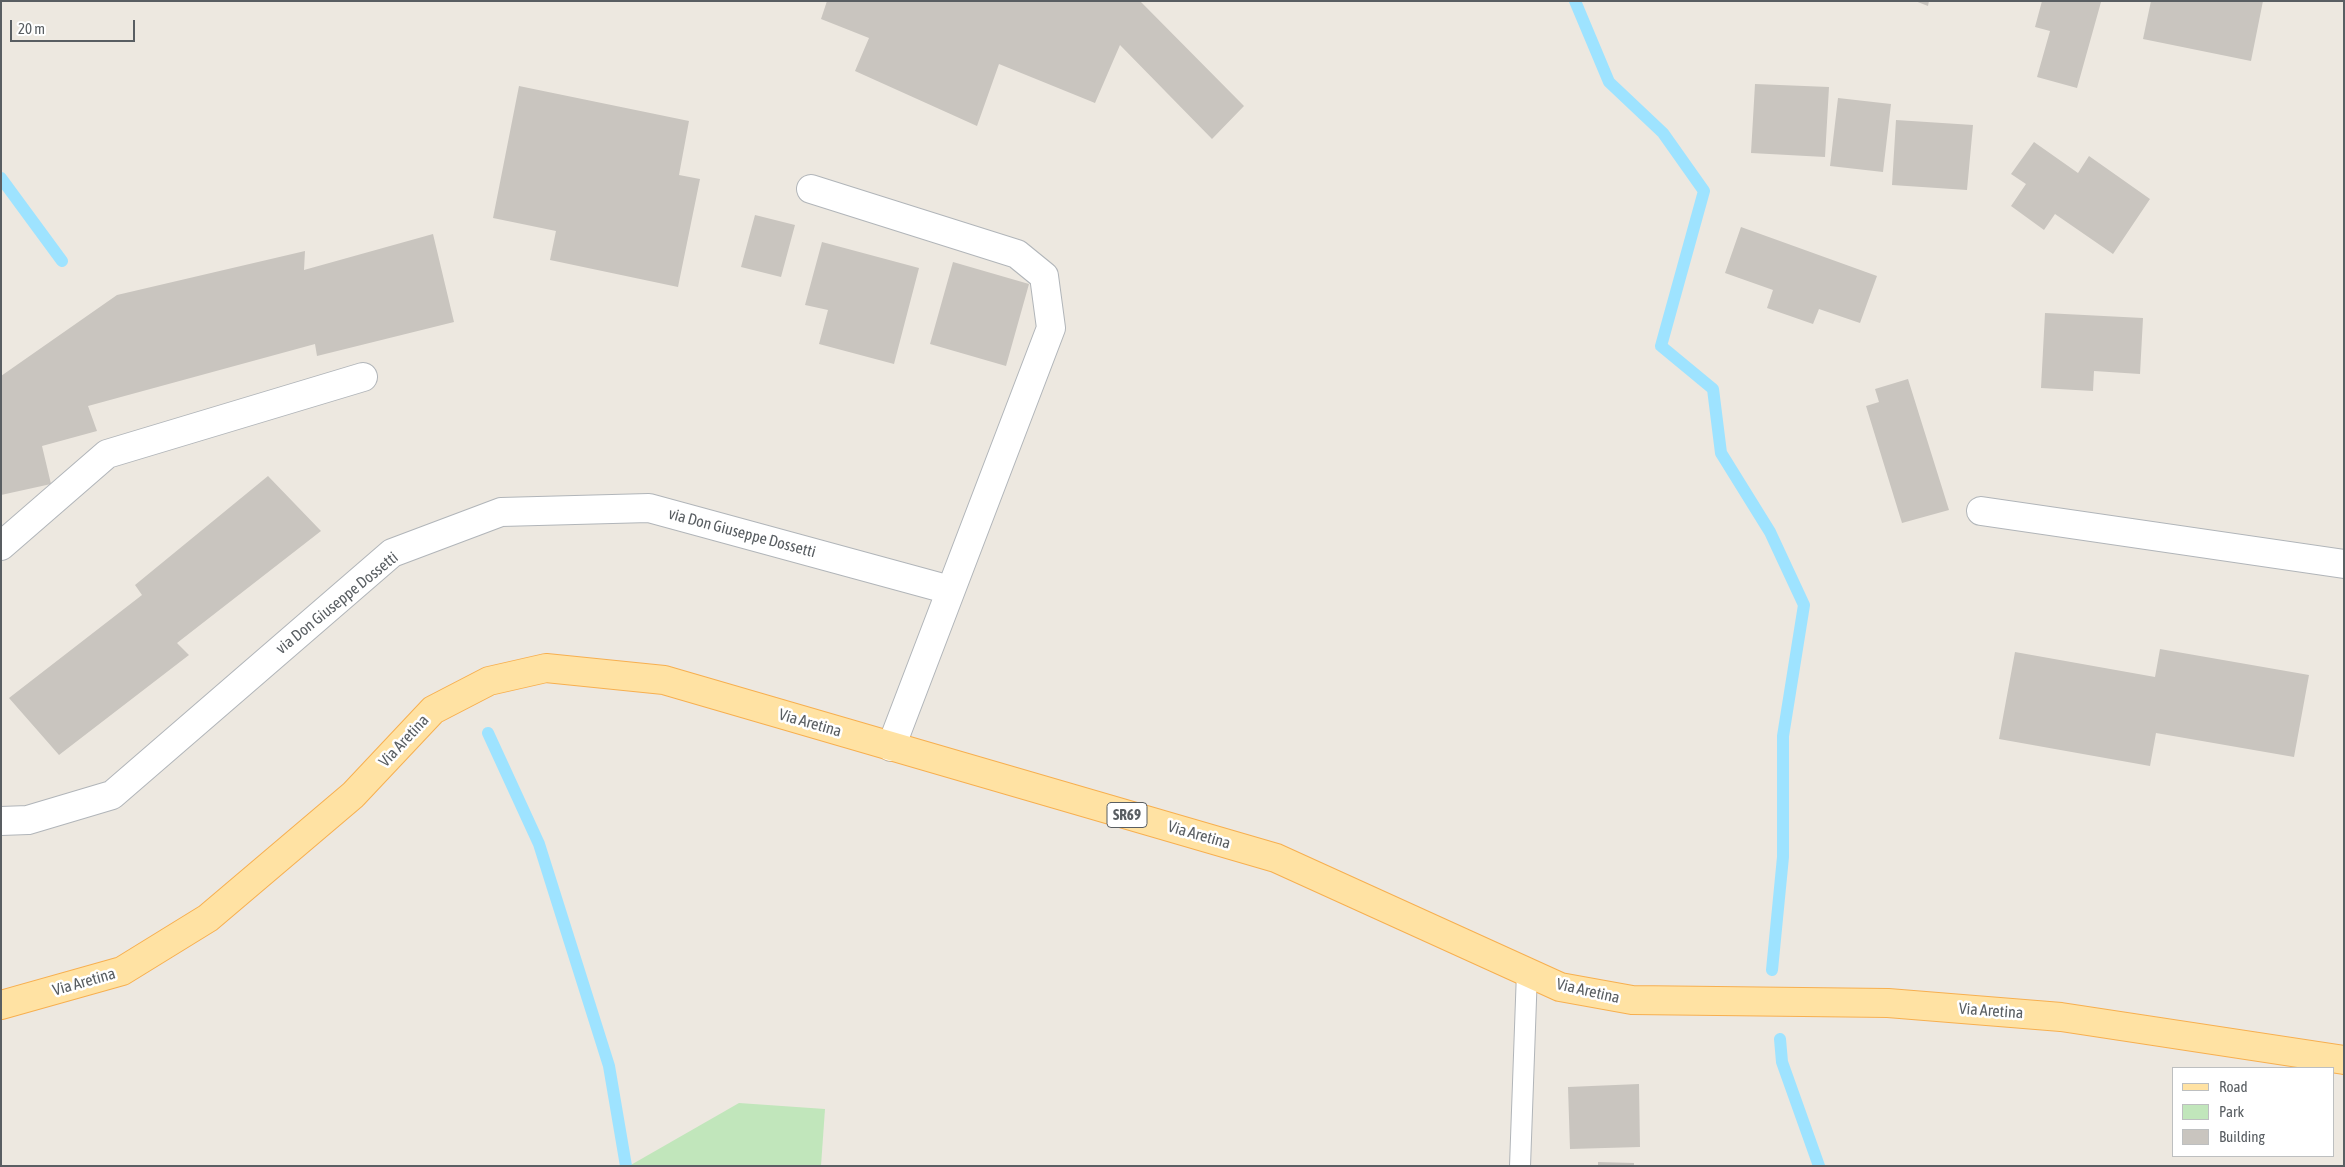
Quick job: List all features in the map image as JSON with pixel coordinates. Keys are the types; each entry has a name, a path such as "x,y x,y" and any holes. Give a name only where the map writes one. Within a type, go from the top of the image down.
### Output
{"main road":[{"name":"Via Aretina","path":"1,1005 122,971 208,918 353,795 433,710 489,681 546,668 664,680 1276,858 1560,987 1632,1000 1888,1003 2042,1015 2344,1060"}],"street":[{"path":"811,189 1017,254 1044,276 1051,328 891,747"},
{"path":"1,546 107,454 364,377"},
{"name":"via Don Giuseppe Dossetti","path":"1,821 28,820 112,795 392,553 501,512 649,508 950,590"},
{"path":"1981,511 2344,564"},
{"path":"1,830 28,820"}],"lane":[{"path":"1520,1166 1527,972"}],"green space":[{"path":"739,1103 825,1109 821,1166 629,1166"}],"building":[{"path":"827,1 1140,1 1244,106 1212,139 1120,45 1095,103 999,64 977,126 855,71 869,38 821,19"},
{"path":"1915,1 1929,1 1928,6"},
{"path":"2042,1 2101,2 2077,88 2037,77 2050,31 2035,27"},
{"path":"2151,1 2263,1 2251,61 2143,39"},
{"path":"1755,84 1829,87 1825,157 1751,153"},
{"path":"519,86 689,121 679,175 700,179 678,287 550,260 556,231 493,218"},
{"path":"1838,98 1891,104 1883,172 1830,166"},
{"path":"1896,120 1973,125 1967,190 1892,185"},
{"path":"2034,142 2078,173 2089,156 2150,199 2113,254 2055,214 2044,230 2011,206 2026,184 2011,174"},
{"path":"755,215 795,225 781,277 741,267"},
{"path":"1741,227 1877,276 1860,323 1819,309 1813,324 1767,308 1773,290 1725,273"},
{"path":"433,234 454,322 317,356 315,344 88,406 97,431 42,446 51,484 1,495 1,376 117,295 305,251 304,270"},
{"path":"822,242 919,268 894,364 819,344 828,310 805,305"},
{"path":"953,262 1029,284 1006,366 930,344"},
{"path":"2045,313 2143,318 2140,374 2094,371 2093,391 2041,388"},
{"path":"1908,379 1949,510 1902,523 1866,406 1879,402 1875,389"},
{"path":"268,476 321,531 177,643 189,655 59,755 9,698 142,595 135,585"},
{"path":"2160,649 2309,675 2294,757 2156,733 2150,766 1999,739 2015,652 2155,677"},
{"path":"1639,1084 1640,1147 1570,1149 1568,1087"},
{"path":"1598,1162 1634,1163 1634,1166 1598,1166"}],"waterway":[{"path":"1575,1 1609,82 1663,133 1704,191 1661,346 1713,389 1721,453 1770,532 1804,605 1783,736 1783,857 1772,970"},
{"path":"1,178 62,261"},
{"path":"488,733 539,844 609,1066 626,1166"},
{"path":"1780,1039 1782,1062 1819,1166"}]}
